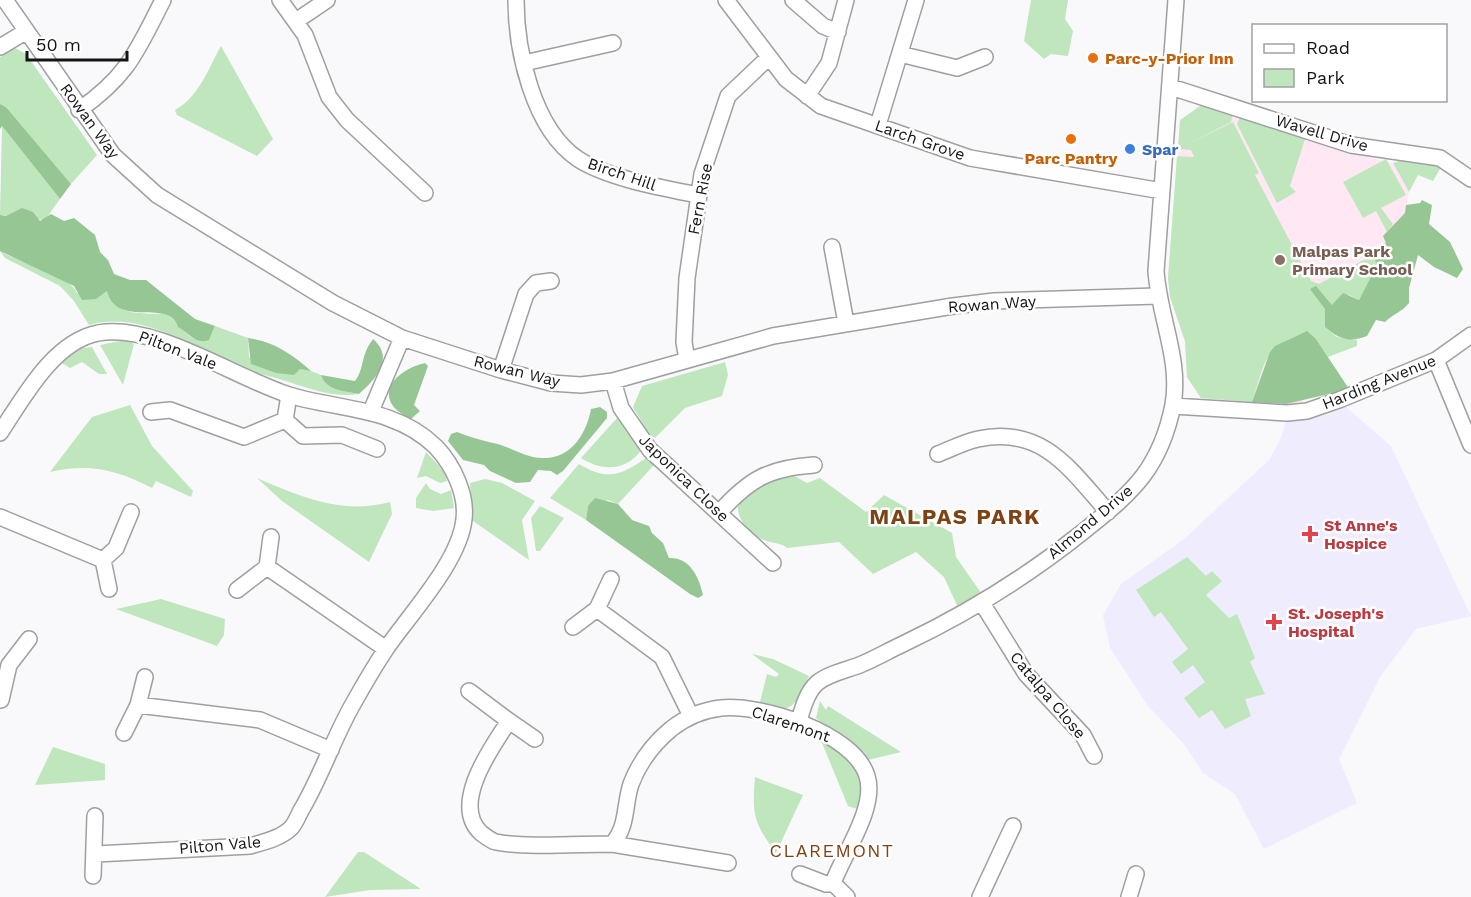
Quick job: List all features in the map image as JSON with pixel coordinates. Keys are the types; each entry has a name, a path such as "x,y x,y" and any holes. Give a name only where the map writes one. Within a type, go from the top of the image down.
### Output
{"street":[{"name":"Rowan Way","path":"5,0 79,110 113,155 157,195 333,303 402,338 501,370 551,383 581,385 613,381 773,336 994,301 1157,296"},
{"path":"79,110 107,91 124,70 162,0"},
{"path":"280,0 296,21 329,97 347,120 425,193"},
{"path":"296,21 327,0"},
{"name":"Birch Hill","path":"516,0 516,20 531,92 555,136 578,159 650,185 698,195"},
{"name":"Larch Grove","path":"726,0 786,79 828,109 970,158 1162,191"},
{"path":"793,0 823,26 837,32"},
{"path":"807,96 829,63 846,0"},
{"path":"878,125 916,0"},
{"name":"Almond Drive","path":"798,724 808,696 815,685 826,677 863,663 982,603 1061,549 1127,495 1145,474 1164,438 1173,406 1174,373 1172,351 1157,296 1156,250 1176,3"},
{"path":"0,47 26,32"},
{"path":"524,63 613,43"},
{"path":"900,54 957,68 986,57"},
{"name":"Fern Rise","path":"687,360 684,342 687,278 698,195 728,96 768,58"},
{"name":"Wavell Drive","path":"1171,87 1351,145 1440,158 1471,179"},
{"path":"832,247 846,323"},
{"path":"501,370 526,294 536,283 551,281"},
{"name":"Pilton Vale","path":"0,433 50,364 71,344 96,334 125,330 161,341 289,395 370,411 414,432 436,447 451,469 462,492 465,519 456,545 440,576 386,649 348,712 291,828 270,840 250,846 96,854"},
{"name":"Harding Avenue","path":"1173,406 1287,413 1307,411 1436,360 1471,335"},
{"path":"370,411 402,338"},
{"path":"1436,360 1471,445"},
{"name":"Japonica Close","path":"613,381 621,408 638,436 661,461 773,563"},
{"path":"285,420 289,395"},
{"path":"151,412 170,410 244,437 285,420"},
{"path":"285,420 303,436 342,435 377,449"},
{"path":"938,454 976,440 999,436 1039,445 1059,456 1108,512"},
{"path":"719,513 734,496 766,473 783,467 814,465"},
{"path":"103,560 116,548 131,512"},
{"path":"0,517 103,560"},
{"path":"237,591 267,567 271,537"},
{"path":"103,560 109,589"},
{"path":"267,567 386,649"},
{"path":"573,627 597,609 611,579"},
{"name":"Catalpa Close","path":"982,603 1026,674 1083,735 1094,756"},
{"path":"597,609 662,657 691,717"},
{"path":"1,700 4,663 29,639"},
{"path":"124,733 138,705 145,677"},
{"path":"469,691 535,739"},
{"path":"138,705 260,720 331,750"},
{"name":"Claremont","path":"612,844 623,828 631,786 641,763 672,729 691,717 722,708 744,709 830,735 860,760 868,777 869,799 833,883"},
{"path":"509,721 485,756 469,803 475,827 495,842 612,844 728,863"},
{"path":"93,876 96,854 95,816"},
{"path":"980,897 1013,826"},
{"path":"801,874 826,884 833,883 847,897"},
{"path":"1129,897 1136,874"}],"shaded area":[{"name":"Malpas Park Primary School","path":"1203,104 1347,152 1393,163 1409,192 1400,242 1303,338 1303,402 1286,404 1201,398 1187,377 1185,341 1170,297 1168,278 1180,120"},
{"name":"St. Joseph's Hospital","path":"1346,407 1391,446 1471,616 1416,629 1380,677 1339,759 1357,803 1264,849 1235,794 1203,773 1184,744 1148,706 1110,648 1103,615 1121,584 1184,539 1270,459 1282,436 1286,420 1323,416"}],"green space":[{"path":"1031,0 1068,0 1065,19 1073,31 1068,56 1051,54 1044,59 1024,41"},
{"path":"221,46 273,139 257,156 177,115 175,110 197,90"},
{"path":"15,48 26,54 97,155 71,184 6,107 0,104 0,57"},
{"path":"0,104 6,107 71,184 60,199 2,126 0,129"},
{"path":"1203,104 1233,114 1231,122 1188,144 1233,122 1259,173 1255,175 1311,281 1319,284 1373,255 1377,265 1359,300 1349,295 1332,305 1316,286 1325,309 1325,327 1337,337 1357,340 1357,346 1328,357 1316,339 1307,332 1293,338 1274,350 1268,358 1252,402 1201,398 1187,377 1185,341 1170,297 1168,278 1177,156 1194,157 1191,150 1178,149 1180,120"},
{"path":"1240,117 1305,139 1290,186 1296,192 1277,203 1237,124"},
{"path":"2,126 60,199 45,220 0,215"},
{"path":"1386,159 1406,195 1381,208 1393,224 1387,232 1376,211 1363,218 1343,182"},
{"path":"1399,161 1441,167 1433,181 1418,175 1409,192 1393,163"},
{"path":"1422,200 1432,205 1429,224 1450,242 1463,269 1457,278 1434,267 1418,255 1409,288 1409,303 1406,306 1385,322 1376,320 1367,336 1361,338 1344,339 1325,327 1325,309 1310,289 1316,286 1332,305 1343,293 1359,300 1377,265 1373,255 1379,246 1386,243 1383,236 1405,213 1406,205 1420,203"},
{"path":"22,208 33,212 40,221 51,214 64,221 74,218 95,235 100,252 108,260 114,274 130,280 146,280 195,319 215,326 209,340 200,341 193,338 178,327 173,318 165,314 121,309 113,303 107,291 96,299 82,300 74,286 0,251 0,215 6,216"},
{"path":"0,251 64,280 77,293 97,297 107,291 115,304 125,310 168,314 192,338 209,340 215,326 248,338 249,357 311,371 321,375 323,380 332,387 359,394 325,393 252,372 147,326 128,322 89,325 74,301 60,286 5,258"},
{"path":"1307,331 1316,339 1349,389 1337,396 1333,393 1286,404 1252,402 1270,352 1275,346"},
{"path":"248,338 266,342 282,350 311,371 300,369 294,375 276,373 251,364"},
{"path":"373,339 379,346 383,361 377,375 359,394 337,389 323,380 321,375 355,381"},
{"path":"125,340 134,344 123,385 100,345"},
{"path":"92,347 107,374 99,374 82,362 70,368 60,362 82,348"},
{"path":"725,362 728,375 722,396 685,408 655,438 648,433 633,407 642,386"},
{"path":"425,363 428,366 414,405 420,411 411,419 399,412 392,404 389,395 390,387 403,373"},
{"path":"130,405 152,446 193,491 191,497 156,481 152,488 127,477 102,470 77,468 50,472 92,417"},
{"path":"600,407 607,412 607,418 563,471 557,475 551,471 538,470 530,482 516,483 490,471 484,465 463,460 448,441 451,434 457,432 534,457 555,457 563,454 577,442 586,426 591,409"},
{"path":"617,418 642,449 636,456 629,462 614,467 598,466 581,458"},
{"path":"426,452 444,471 447,481 440,483 426,476 417,478"},
{"path":"647,457 655,464 618,504 608,500 588,506 586,520 550,498 579,464 598,473 614,474 629,469"},
{"path":"791,474 807,483 820,478 866,512 884,495 952,533 956,557 986,600 961,614 944,577 916,552 873,574 839,542 787,548 755,535 746,527 738,512 738,507 754,489"},
{"path":"257,478 322,502 356,506 390,502 392,514 369,562 282,501"},
{"path":"485,479 502,483 535,501 522,520 529,560 473,521 470,483"},
{"path":"426,483 430,489 441,494 451,490 454,508 433,511 416,508 416,498"},
{"path":"595,498 618,504 632,520 649,526 652,533 663,543 669,558 683,561 692,569 703,595 698,598 690,594 586,520 588,506"},
{"path":"540,506 564,518 540,551 536,551 531,518"},
{"path":"1187,557 1206,576 1212,571 1222,581 1206,595 1229,618 1237,614 1255,658 1250,662 1265,694 1245,699 1251,716 1225,729 1212,710 1199,718 1184,698 1205,682 1193,665 1181,674 1172,662 1188,649 1161,612 1154,617 1136,590"},
{"path":"161,599 225,619 224,635 217,646 116,609"},
{"path":"752,654 773,659 809,676 792,705 779,709 759,706 767,674 776,677 779,674"},
{"path":"820,701 826,710 828,706 901,752 868,760 849,739 816,718"},
{"path":"820,738 841,751 855,766 861,786 860,810 848,806"},
{"path":"53,747 105,764 105,780 35,785"},
{"path":"755,777 803,795 776,853 758,825 754,809"},
{"path":"358,852 364,852 421,889 370,890 325,897"}],"place":[{"name":"Parc-y-Prior Inn","path":"1093,58"},
{"name":"Parc Pantry","path":"1071,139"},
{"name":"Spar","path":"1130,149"},
{"name":"Malpas Park Primary School","path":"1280,260"},
{"name":"St Anne's Hospice","path":"1310,534"},
{"name":"St. Joseph's Hospital","path":"1274,622"}],"district":[{"name":"MALPAS PARK","path":"955,516"},
{"name":"CLAREMONT","path":"832,850"}]}
